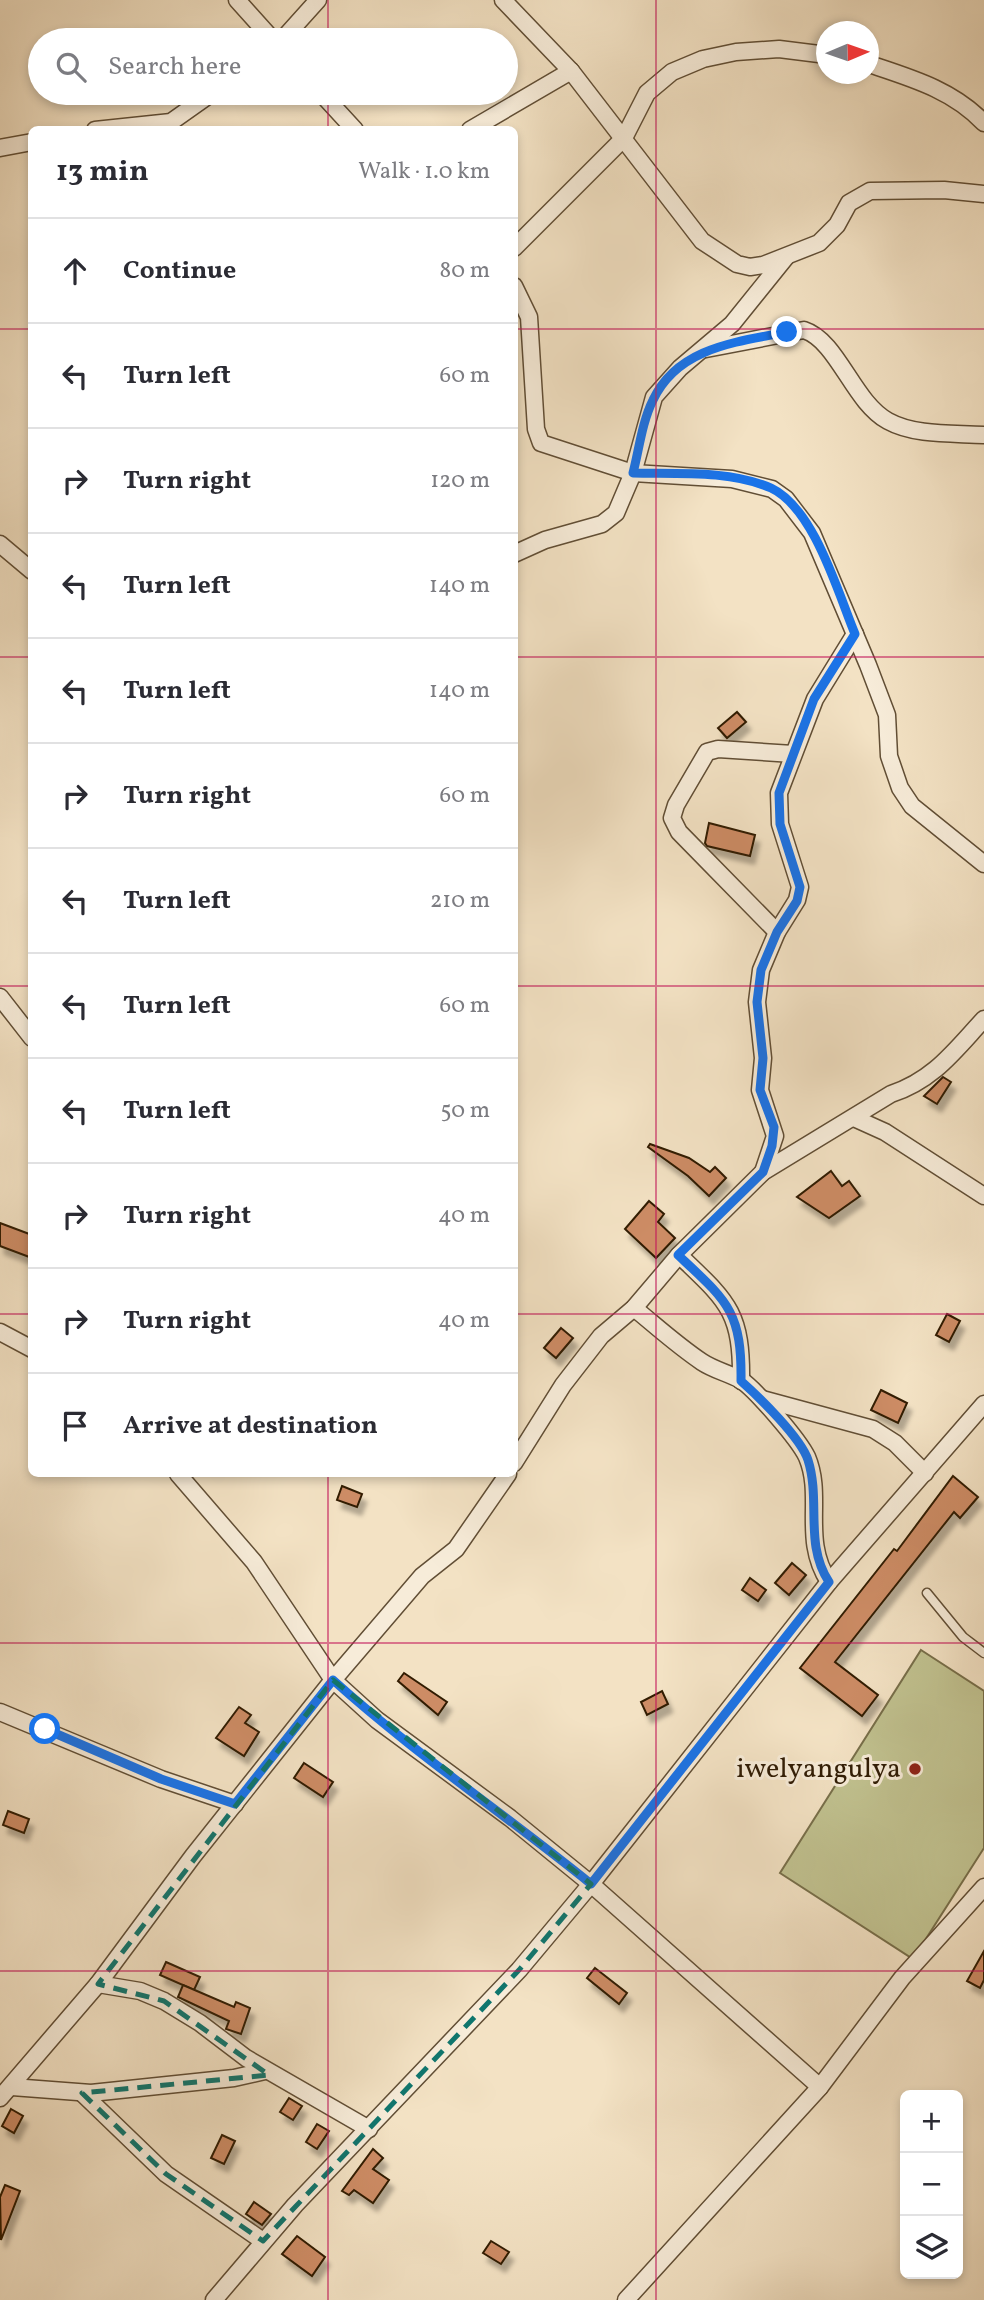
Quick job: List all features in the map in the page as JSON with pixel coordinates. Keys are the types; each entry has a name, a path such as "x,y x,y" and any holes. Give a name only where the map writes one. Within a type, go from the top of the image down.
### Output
{"street":[{"path":"237,0 262,28"},
{"path":"293,28 318,0"},
{"path":"503,0 571,71 702,241 722,257 750,267 786,257 819,243 837,225 849,204 870,191 944,190 984,194"},
{"path":"518,244 624,138 647,93 684,65 747,52 779,50 816,54"},
{"path":"879,68 944,91 966,105 984,123"},
{"path":"518,102 571,71"},
{"path":"138,126 171,122 195,105"},
{"path":"332,105 350,126"},
{"path":"477,126 513,105"},
{"path":"0,148 28,143"},
{"path":"518,552 545,540 609,520 623,501 654,397 680,368 732,324 786,257"},
{"path":"518,294 529,317 536,429 541,443 546,447 633,473 710,477 772,489 786,499 812,533 887,715 889,756 900,788 912,806 984,864"},
{"path":"705,349 804,330 820,340 850,383 873,410 887,420 923,430 984,435"},
{"path":"0,544 28,568"},
{"path":"763,1172 775,1136 760,1090 763,1058 757,1002 761,970 777,932 797,901 800,887 777,811 779,793 814,699 855,634"},
{"path":"777,932 679,832 672,818 676,805 707,752 718,749 793,754"},
{"path":"0,997 28,1033"},
{"path":"518,1456 578,1363 601,1336 634,1308 678,1255 763,1172 891,1094 915,1086 930,1076 960,1049 984,1019"},
{"path":"855,1118 885,1132 984,1196"},
{"path":"678,1255 727,1301 736,1321 742,1349 741,1381"},
{"path":"634,1308 702,1363 741,1381 762,1399 807,1457 812,1478 816,1556 829,1582"},
{"path":"0,1332 28,1347"},
{"path":"762,1399 873,1429 895,1443 925,1473"},
{"path":"214,2300 263,2241 519,1970 591,1884 829,1582 984,1404"},
{"path":"181,1477 254,1562 333,1680 377,1720 510,1818 591,1884 820,2087"},
{"path":"6,2092 98,1984 333,1680 422,1576 456,1549 506,1477"},
{"path":"0,1712 161,1779 235,1804"},
{"path":"626,2300 820,2087 902,1978 984,1887"},
{"path":"98,1984 140,1991 164,2001 265,2071 369,2129"},
{"path":"6,2092 82,2093 234,2078 265,2071"},
{"path":"82,2093 166,2174 263,2241"}],"lane":[{"path":"927,1593 963,1637 984,1653"}],"highlighted area":[{"path":"333,1680 591,1884 519,1970 263,2241 166,2174 82,2093 269,2075 164,2001 98,1984"}],"green space":[{"name":"iwelyangulya","path":"921,1650 984,1691 984,1848 913,1959 780,1873"}],"building":[{"path":"737,712 746,722 727,738 718,728"},
{"path":"709,823 755,835 750,856 707,846 705,843"},
{"path":"943,1077 951,1082 937,1104 924,1096"},
{"path":"650,1144 689,1158 710,1172 715,1167 726,1178 709,1196 688,1176 648,1147"},
{"path":"831,1171 842,1186 849,1181 860,1196 829,1218 797,1197"},
{"path":"649,1201 664,1214 658,1222 675,1238 656,1258 625,1229"},
{"path":"0,1223 28,1234 28,1256 0,1246"},
{"path":"947,1314 960,1321 949,1342 936,1335"},
{"path":"561,1328 573,1338 556,1358 544,1348"},
{"path":"881,1390 907,1403 898,1423 871,1410"},
{"path":"953,1476 978,1497 960,1518 954,1512 835,1662 878,1695 862,1716 800,1668 894,1549 897,1551"},
{"path":"342,1486 362,1494 357,1507 337,1500"},
{"path":"792,1563 806,1575 789,1595 775,1583"},
{"path":"750,1578 766,1590 758,1601 742,1590"},
{"path":"404,1673 447,1702 438,1715 398,1681"},
{"path":"662,1691 668,1704 647,1715 641,1702"},
{"path":"239,1707 251,1715 245,1723 259,1732 244,1756 216,1738"},
{"path":"304,1763 333,1782 323,1797 294,1778"},
{"path":"8,1811 29,1819 24,1833 3,1825"},
{"path":"984,1951 984,1980 980,1988 967,1981"},
{"path":"166,1962 200,1977 194,1990 160,1975"},
{"path":"595,1968 627,1993 619,2004 587,1978"},
{"path":"183,1985 234,2007 236,2002 250,2008 241,2034 226,2029 229,2021 178,1997"},
{"path":"289,2098 302,2106 293,2120 280,2112"},
{"path":"11,2109 23,2116 14,2133 2,2126"},
{"path":"317,2124 329,2131 317,2149 306,2142"},
{"path":"222,2135 235,2141 224,2164 211,2158"},
{"path":"373,2149 383,2158 373,2169 389,2180 373,2203 354,2190 349,2195 342,2191"},
{"path":"5,2185 20,2191 1,2240 0,2197"},
{"path":"254,2202 271,2214 262,2225 246,2214"},
{"path":"297,2236 325,2257 312,2276 282,2254"},
{"path":"491,2241 509,2252 501,2264 483,2253"}],"place":[{"name":"iwelyangulya","path":"915,1769"}],"route":[{"path":"45,1729 161,1779 235,1804 333,1680 377,1720 510,1818 591,1884 829,1582 816,1556 812,1478 807,1457 762,1399 741,1381 742,1349 736,1321 727,1301 678,1255 744,1194 763,1172 775,1136 760,1090 763,1043 757,1002 761,970 777,932 797,901 800,887 777,811 779,793 814,699 855,634 812,533 786,499 772,489 732,479 633,473 649,408 660,388 680,368 705,349 787,332"}]}
